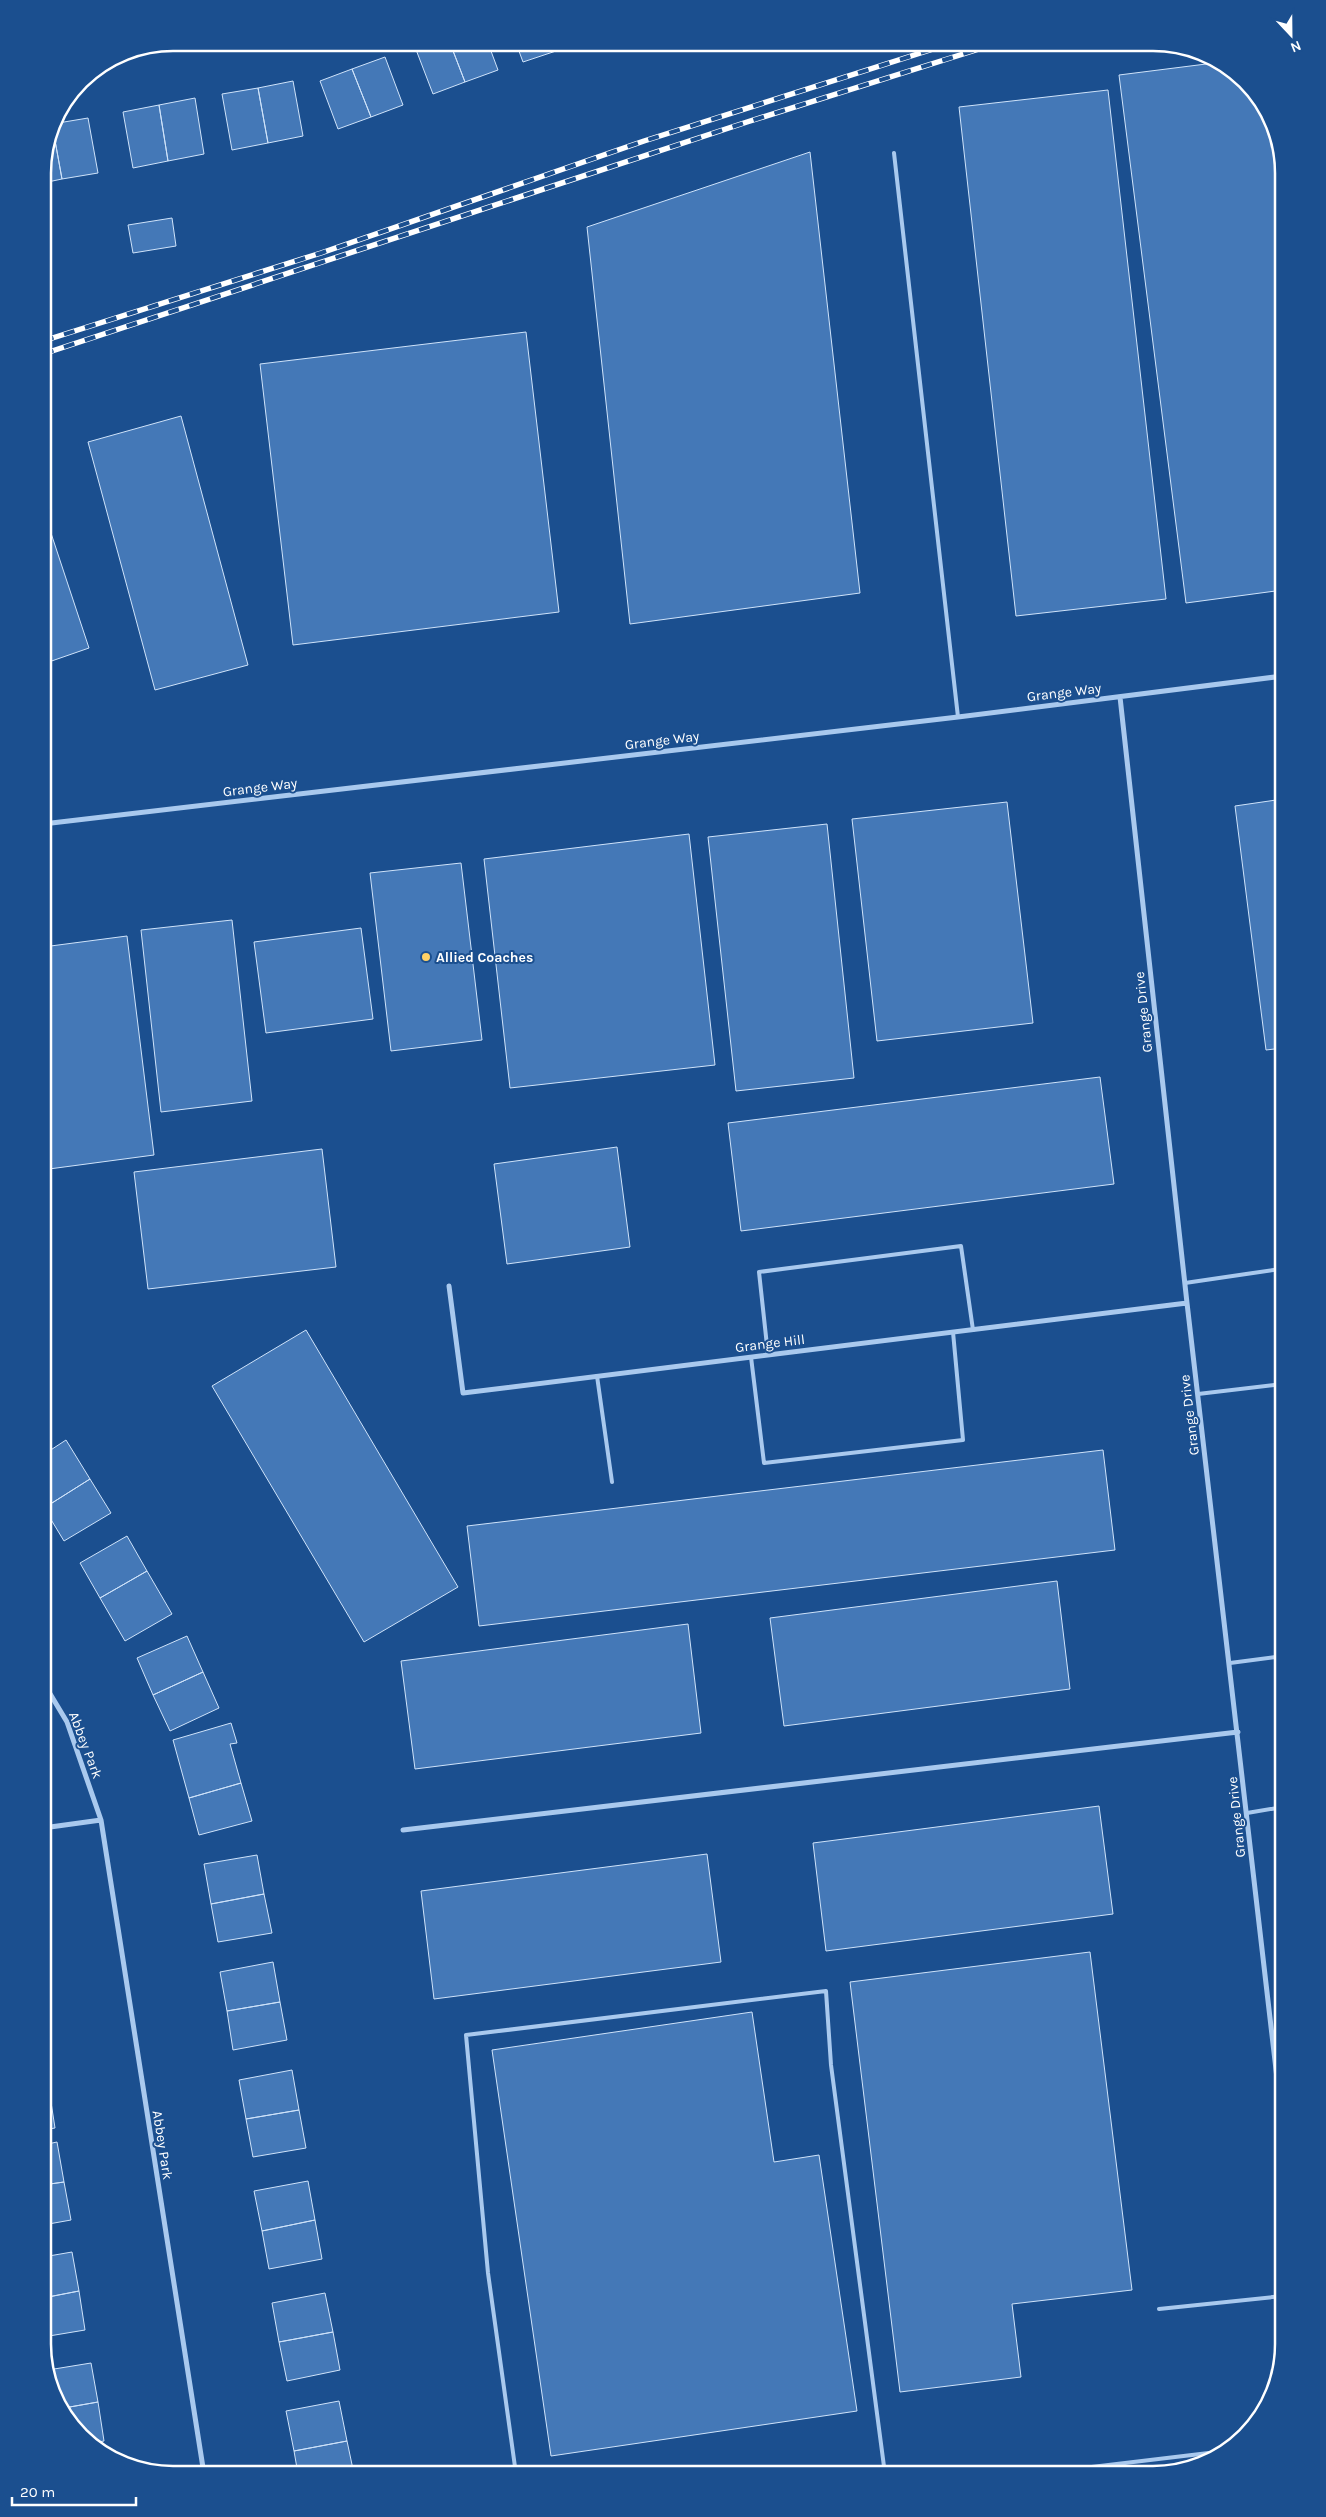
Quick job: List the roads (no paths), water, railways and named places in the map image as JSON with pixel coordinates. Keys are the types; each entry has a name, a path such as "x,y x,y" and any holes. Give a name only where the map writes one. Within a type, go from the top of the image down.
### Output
{"street":[{"name":"Grange Way","path":"52,823 958,717 1275,677"},
{"name":"Grange Drive","path":"1120,696 1184,1283 1275,2053"},
{"name":"Grange Hill","path":"448,1286 463,1392 1187,1303"},
{"name":"Abbey Park","path":"51,1696 67,1722 102,1820 203,2465"},
{"path":"403,1830 1238,1732"},
{"path":"51,1827 102,1820"}],"lane":[{"path":"894,153 958,717"},
{"path":"768,1354 759,1272 961,1246 973,1330"},
{"path":"1184,1283 1275,1270"},
{"path":"751,1357 764,1463 963,1440 953,1332"},
{"path":"597,1376 612,1482"},
{"path":"1198,1394 1275,1385"},
{"path":"1230,1663 1275,1657"},
{"path":"1247,1813 1275,1808"},
{"path":"515,2465 488,2273 466,2035 826,1991 830,2065 884,2466"},
{"path":"1159,2309 1275,2297"},
{"path":"1100,2466 1204,2454"}],"railway":[{"path":"52,338 321,253 644,141 924,52"},
{"path":"52,351 747,122 970,52"}],"place":[{"name":"Allied Coaches","path":"426,957"}]}
